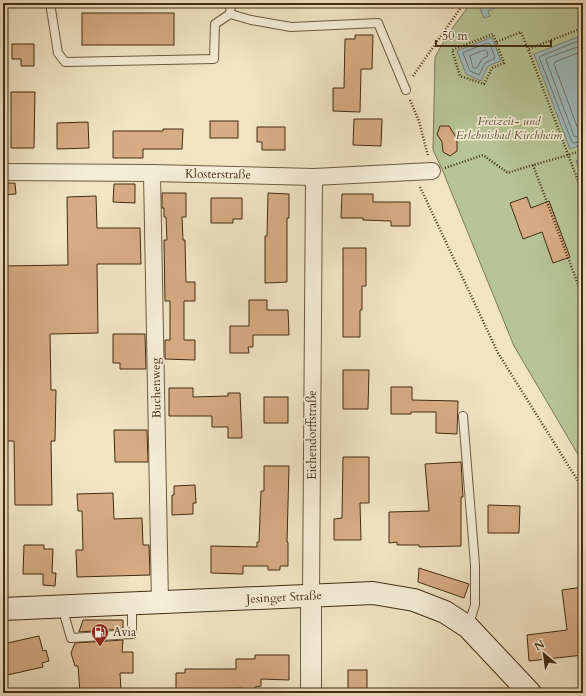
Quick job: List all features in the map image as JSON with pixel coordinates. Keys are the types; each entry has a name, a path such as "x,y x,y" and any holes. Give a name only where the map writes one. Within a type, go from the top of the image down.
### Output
{"main road":[{"name":"Jesinger Straße","path":"3,608 62,607 373,593 414,600 445,612 468,627 530,693"}],"street":[{"name":"Klosterstraße","path":"3,172 152,173 314,177 437,170"},
{"name":"Buchenweg","path":"152,173 160,603"},
{"name":"Eichendorffstraße","path":"311,693 314,177"}],"lane":[{"path":"50,3 58,53 65,62 214,59 216,24 230,14 231,3"},
{"path":"190,3 203,3"},
{"path":"230,14 251,20 291,27 378,23 406,90"},
{"path":"463,416 475,565 475,605 468,627"},
{"path":"62,607 71,638 132,634 132,604"}],"path":[{"path":"464,3 405,87 437,170 483,156 508,172 583,150"},
{"path":"528,49 583,28"},
{"path":"496,42 521,32 583,194"},
{"path":"493,34 496,42 504,63 492,68 484,84 460,76 452,50 493,34"},
{"path":"533,165 579,287 583,289"},
{"path":"413,172 498,353 583,489"}],"green space":[{"name":"Freizeit- und Erlebnisbad Kirchheim","path":"471,3 583,3 583,463 514,346 433,150 435,57 448,34"}],"water":[{"path":"496,3 497,7 488,11 490,16 484,18 478,4"},
{"path":"583,35 583,144 570,149 534,54"},
{"path":"492,37 501,61 488,66 481,81 466,74 457,51"},
{"path":"583,158 583,180 576,161"}],"building":[{"path":"82,13 174,13 174,45 82,45"},
{"path":"355,35 373,35 372,69 361,69 360,112 333,111 333,88 344,88 345,39 355,39"},
{"path":"12,44 34,44 34,66 21,66 21,59 12,59"},
{"path":"11,92 35,92 34,148 11,148"},
{"path":"354,119 382,119 381,146 353,145"},
{"path":"210,121 238,121 238,138 210,138"},
{"path":"88,122 89,148 57,149 57,123"},
{"path":"440,126 449,126 457,139 457,151 450,156 443,152 442,142 437,134"},
{"path":"257,127 285,127 285,150 262,150 262,142 257,142"},
{"path":"163,129 183,129 182,149 143,149 143,158 113,158 113,131 163,131"},
{"path":"3,183 15,183 16,194 3,195"},
{"path":"114,184 135,184 135,203 113,202"},
{"path":"162,193 186,193 186,217 182,217 183,240 185,240 186,282 195,282 195,301 184,301 184,340 195,340 195,360 165,359 165,340 170,340 170,301 165,301 164,240 167,240 166,217 164,217 164,208 162,208"},
{"path":"268,193 289,194 289,218 287,218 287,282 265,283 265,236 267,236"},
{"path":"342,194 373,194 373,202 410,202 410,226 391,226 391,221 363,220 363,218 341,218"},
{"path":"96,196 97,228 140,228 141,264 97,264 98,333 50,334 51,390 56,390 55,441 51,441 52,505 15,505 14,441 3,441 3,266 68,265 67,197"},
{"path":"527,197 531,208 549,201 570,257 553,263 542,232 523,239 510,203"},
{"path":"211,198 242,198 242,219 233,219 233,223 211,223"},
{"path":"343,248 366,248 366,286 362,286 360,337 343,337"},
{"path":"249,300 267,300 267,310 288,310 289,335 253,335 253,347 248,347 249,353 230,353 230,326 249,326"},
{"path":"113,334 145,334 146,369 120,369 120,363 113,363"},
{"path":"343,370 369,370 368,409 343,409"},
{"path":"391,387 412,387 412,400 458,401 457,434 436,433 436,412 391,414"},
{"path":"169,388 193,388 193,397 228,396 228,393 240,393 242,438 228,438 228,427 212,427 212,416 169,416"},
{"path":"264,397 288,397 288,423 264,423"},
{"path":"114,430 147,430 148,462 115,462"},
{"path":"343,457 369,457 369,503 360,503 361,540 334,540 334,519 342,518"},
{"path":"461,462 463,497 461,497 461,546 419,547 419,545 397,545 397,542 389,543 389,512 429,511 425,464"},
{"path":"264,466 289,466 287,542 288,566 280,566 280,570 268,570 268,566 243,566 243,574 211,573 211,546 257,547 257,542 259,542 261,491 264,491"},
{"path":"195,485 196,503 193,503 193,514 172,515 172,495 174,495 174,486"},
{"path":"113,493 114,519 142,518 143,545 149,545 150,575 77,577 76,550 83,550 82,511 78,511 77,494"},
{"path":"488,505 520,506 519,533 488,533"},
{"path":"24,545 44,545 44,549 53,549 52,573 56,573 55,586 43,585 43,574 23,574"},
{"path":"419,568 469,584 464,598 418,582"},
{"path":"583,587 583,655 529,661 527,635 567,630 562,590"},
{"path":"83,620 123,620 123,629 79,632"},
{"path":"39,636 43,651 46,650 49,661 42,663 43,667 3,676 3,644"},
{"path":"123,640 122,652 133,652 133,673 120,673 121,691 80,693 78,666 75,666 71,653 75,643"},
{"path":"255,655 289,655 289,680 261,679 261,686 255,687 255,693 241,693 241,688 214,689 214,693 182,693 176,691 176,673 185,673 185,669 236,669 236,659 255,659"},
{"path":"348,670 367,670 367,693 348,693"}],"place":[{"name":"Avia","path":"100,647"}]}
